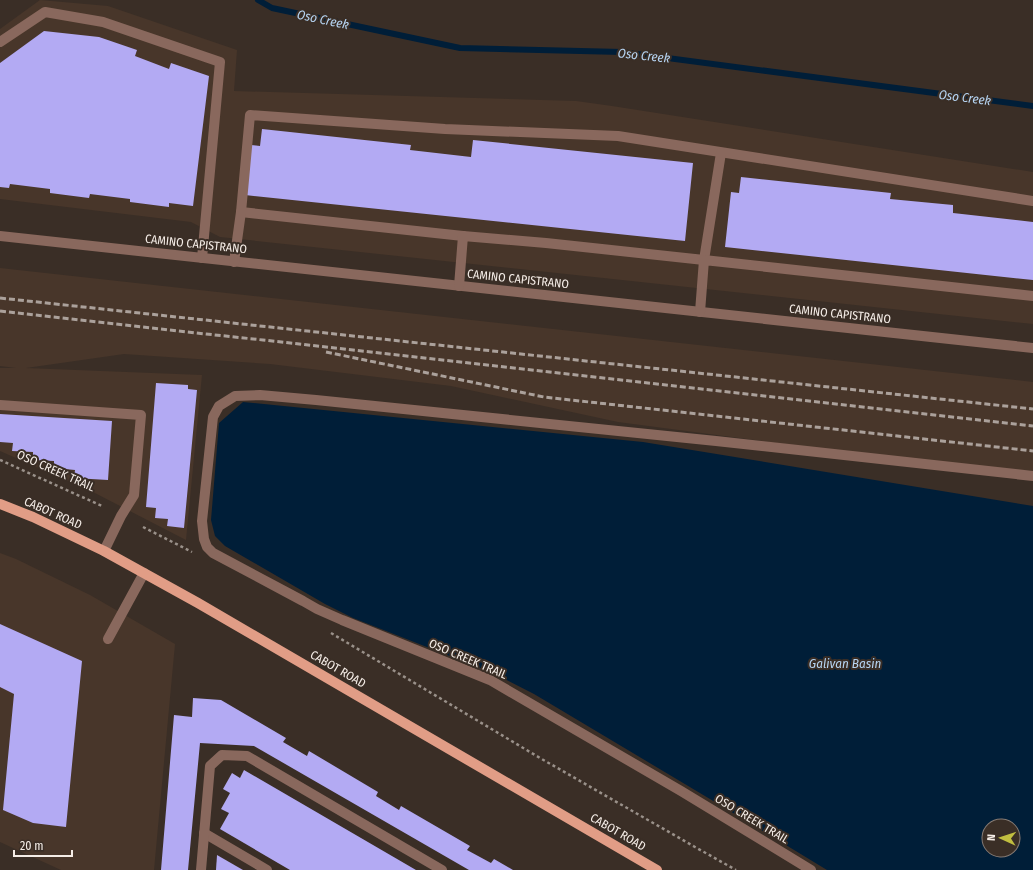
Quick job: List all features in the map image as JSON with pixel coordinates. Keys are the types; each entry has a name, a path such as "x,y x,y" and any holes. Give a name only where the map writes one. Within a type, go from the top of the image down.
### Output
{"main road":[{"name":"CABOT ROAD","path":"0,504 33,517 104,551 198,602 657,870"}],"street":[{"path":"0,42 45,12 103,22 220,62 202,258"},
{"path":"234,262 241,212 250,115 445,129 618,136 1033,201"},
{"path":"700,312 704,260 721,153"},
{"path":"241,212 463,236 546,243 1033,296"},
{"name":"CAMINO CAPISTRANO","path":"0,236 1033,348"},
{"path":"459,286 463,236"},
{"path":"213,553 207,547 204,539 202,521 213,417 219,406 235,396 260,395 316,400 716,441 1033,476"},
{"path":"0,405 141,414 134,495 121,516 104,551"},
{"name":"OSO CREEK TRAIL","path":"213,553 323,612 383,638 490,680 681,791 811,870"},
{"path":"108,639 144,572"},
{"path":"200,870 210,766 222,755 247,756 442,870"},
{"path":"204,833 267,870"}],"path":[{"name":"OSO CREEK TRAIL","path":"0,460 102,506"},
{"path":"143,527 198,555 213,553"},
{"path":"330,632 540,758 736,870"}],"shaded area":[{"path":"40,0 108,6 237,50 234,91 576,101 1033,172 1033,324 220,237 191,222 0,199 0,29"},
{"path":"0,268 1033,382 1033,477 618,422 451,386 270,364 124,354 26,368 202,375 186,540 91,491 0,451 0,368 16,368 0,366"},
{"path":"0,553 16,559 90,595 175,644 154,870 61,870 0,842"}],"water":[{"name":"Galivan Basin","path":"243,402 643,442 1033,506 1033,870 827,870 534,694 493,673 353,618 325,604 225,546 215,536 211,520 219,423"}],"building":[{"path":"44,31 99,37 137,50 135,56 169,69 171,63 209,76 193,206 169,203 169,207 130,202 130,199 90,194 89,198 50,193 50,189 10,184 9,188 0,187 0,63"},
{"path":"262,129 411,145 410,150 471,157 473,140 693,163 685,241 245,195 251,145 260,146"},
{"path":"741,177 891,193 890,199 953,205 953,213 1033,222 1033,280 725,247 731,192 739,193"},
{"path":"156,383 188,385 188,389 197,390 184,528 167,526 168,519 155,518 156,508 146,507"},
{"path":"0,414 112,421 108,480 74,478 75,470 54,468 54,461 33,460 33,452 12,451 13,443 0,442"},
{"path":"0,624 82,661 66,827 33,823 3,810 14,694 0,687"},
{"path":"193,698 221,700 286,738 283,742 307,756 309,751 378,792 376,796 399,810 401,806 470,846 467,850 491,863 494,859 513,870 469,870 254,746 200,743 188,870 161,870 174,715 192,717"},
{"path":"244,770 416,870 290,870 220,829 229,813 221,809 230,793 223,789 232,773 240,778"},
{"path":"217,855 243,870 216,870"}],"waterway":[{"name":"Oso Creek","path":"258,0 272,8 460,48 622,52 1033,106"}],"railway":[{"path":"0,298 1033,409"},
{"path":"0,311 1033,426"},
{"path":"326,352 544,397 1033,451"}]}
